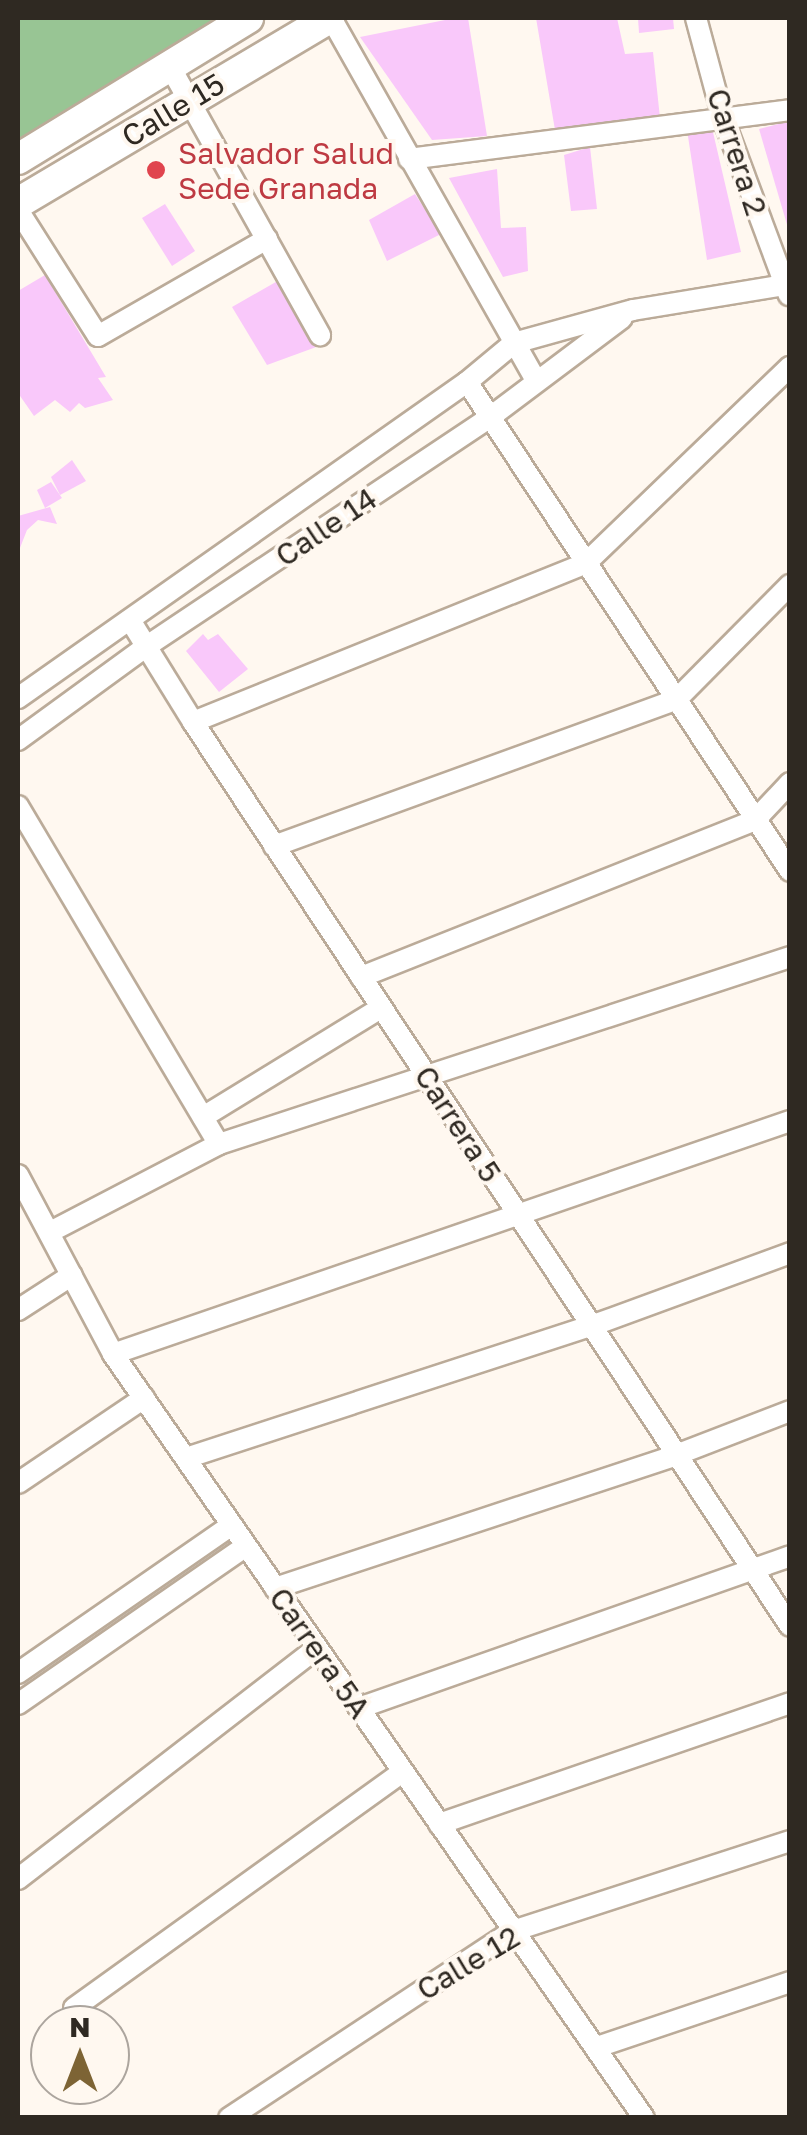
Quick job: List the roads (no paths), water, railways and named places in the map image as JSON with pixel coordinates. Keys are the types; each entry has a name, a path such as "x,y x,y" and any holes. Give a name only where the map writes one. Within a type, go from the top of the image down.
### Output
{"street":[{"name":"Calle 15","path":"18,159 168,63 248,18"},
{"name":"Calle 15","path":"18,202 330,18"},
{"path":"330,18 536,380"},
{"name":"Carrera 2","path":"696,18 723,118 787,288"},
{"path":"168,63 320,335"},
{"path":"409,158 790,110"},
{"path":"18,210 98,336 267,239"},
{"name":"Calle 14","path":"18,698 466,382 514,343 633,310 787,288"},
{"name":"Calle 14","path":"18,740 147,646 489,418 633,310"},
{"path":"193,722 586,563 790,366"},
{"path":"466,382 790,871"},
{"path":"274,846 676,700 790,585"},
{"name":"Carrera 5","path":"130,620 274,846 790,1626"},
{"path":"361,977 756,820 790,783"},
{"path":"18,806 219,1144"},
{"path":"50,1232 219,1144 790,957"},
{"path":"203,1117 381,1008"},
{"path":"113,1354 790,1121"},
{"name":"Carrera 5A","path":"18,1175 113,1354 644,2118"},
{"path":"186,1458 591,1326 790,1252"},
{"path":"18,1310 72,1275"},
{"path":"18,1483 144,1398"},
{"path":"276,1588 676,1455 790,1411"},
{"path":"18,1673 232,1525"},
{"path":"18,1704 246,1546"},
{"path":"359,1708 790,1556"},
{"path":"18,1879 317,1648"},
{"path":"439,1824 790,1703"},
{"path":"78,2005 403,1772"},
{"name":"Calle 12","path":"228,2118 514,1931 790,1841"},
{"path":"597,2047 790,1982"}],"place":[{"name":"Salvador Salud Sede Granada","path":"156,170"}]}
